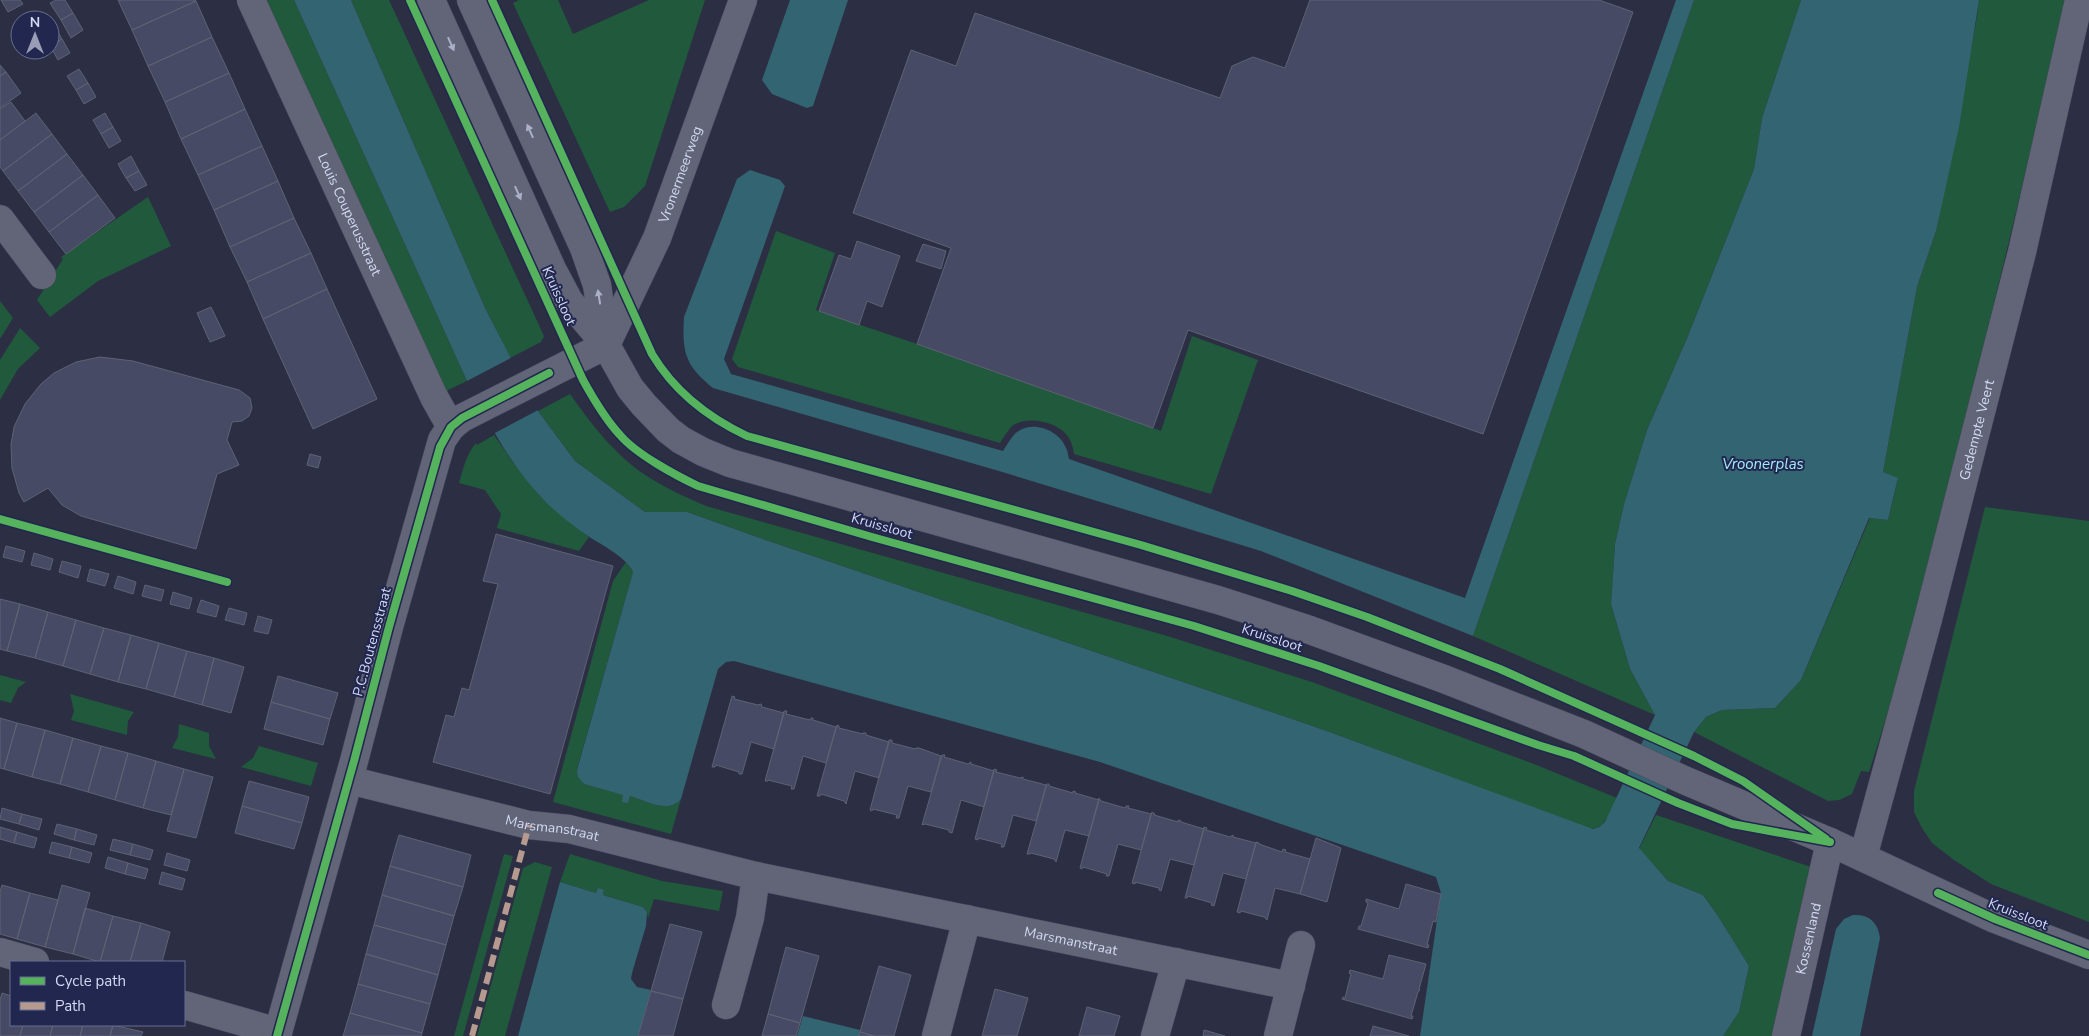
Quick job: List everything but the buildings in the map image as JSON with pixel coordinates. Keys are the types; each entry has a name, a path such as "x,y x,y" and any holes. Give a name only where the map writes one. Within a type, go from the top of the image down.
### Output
{"street":[{"name":"Louis Couperusstraat","path":"252,0 430,388 451,427"},
{"name":"Kruissloot","path":"431,0 552,269 569,301 606,345 630,388 668,430 680,440 730,463 1244,608 1444,679 1616,748 1684,780 1830,842 1995,919 2089,955"},
{"name":"Kruissloot","path":"471,0 584,248 597,285 606,345"},
{"name":"Vronermeerweg","path":"606,345 657,238 743,0"},
{"name":"Gedempte Veert","path":"1863,857 1928,619 2012,291 2079,0"},
{"path":"0,218 42,275"},
{"name":"P.C.Boutensstraat","path":"185,1005 277,1034 440,447 451,427 462,418 606,345"},
{"name":"Marsmanstraat","path":"349,780 529,825 569,829 756,876 1291,986"},
{"name":"Kossenland","path":"1786,1036 1830,842"},
{"path":"726,1005 750,918 756,876"},
{"path":"936,1036 967,919"},
{"path":"1278,1036 1301,945"},
{"path":"0,952 32,961"},
{"path":"1155,1036 1176,962"}],"green space":[{"path":"266,0 294,0 467,381 448,390 448,392 444,390"},
{"path":"351,0 389,0 544,336 541,342 510,358 486,310"},
{"path":"519,0 558,0 573,34 649,0 705,0 645,186 624,207 610,212 513,3"},
{"path":"1694,0 1801,0 1762,118 1754,169 1688,336 1647,430 1624,504 1615,544 1611,604 1630,669 1655,715 1473,636"},
{"path":"1979,0 2067,0 1950,486 1887,715 1869,772 1861,771 1852,794 1839,800 1828,801 1694,732 1706,717 1722,710 1775,708 1801,680 1870,518 1888,520 1898,479 1883,472 1917,287 1936,231"},
{"path":"148,197 171,246 98,281 50,317 37,300 63,259 61,257"},
{"path":"776,231 835,253 816,310 1161,431 1192,336 1258,360 1211,494 1074,454 1067,435 1054,425 1047,423 1031,420 1017,423 1011,427 1000,443 738,367 732,359"},
{"path":"0,301 13,318 0,339"},
{"path":"20,328 40,348 18,369 0,400 0,360"},
{"path":"570,394 596,429 627,461 657,482 706,506 1164,635 1312,682 1534,764 1617,798 1607,819 1599,827 1588,828 1324,730 687,512 645,512 575,461 538,411"},
{"path":"494,435 541,497 589,537 579,551 497,528 501,514 485,490 459,483 465,462 476,443 477,445"},
{"path":"1985,507 2089,521 2089,922 1991,884 1932,843 1914,812 1914,791"},
{"path":"626,562 633,572 577,769 584,784 624,795 628,803 630,796 664,806 670,806 681,799 671,834 553,802 613,581"},
{"path":"0,675 26,682 18,688 11,703 0,700"},
{"path":"70,694 134,712 128,721 127,735 71,720 74,711"},
{"path":"179,724 209,733 209,746 216,759 172,748 178,737"},
{"path":"259,746 318,763 311,786 241,767 253,758"},
{"path":"1656,815 1811,867 1774,1036 1723,1036 1739,1012 1749,966 1703,895 1668,881 1639,849"},
{"path":"504,854 513,856 463,1036 454,1036"},
{"path":"570,854 662,881 723,891 719,911 654,899 648,918 647,912 643,907 603,895 604,890 596,893 560,882"},
{"path":"535,862 552,867 505,1036 477,1036 523,868"}],"water":[{"name":"Vroonerplas","path":"294,0 351,0 486,310 538,411 575,461 645,512 687,512 1324,730 1593,829 1605,822 1655,715 1630,669 1611,604 1615,544 1624,504 1647,430 1688,336 1754,169 1762,118 1801,0 1979,0 1959,127 1936,231 1917,287 1883,472 1898,478 1888,520 1869,518 1801,680 1775,708 1722,710 1706,717 1694,732 1639,848 1668,881 1703,895 1749,966 1739,1012 1723,1036 1420,1036 1441,893 1436,877 1100,762 734,661 726,662 718,669 681,799 670,806 664,806 630,796 628,803 622,802 623,795 584,784 578,777 577,770 633,572 619,556 588,536 546,503 529,484 500,442 467,381"},
{"path":"790,0 848,0 813,106 807,108 772,94 762,80"},
{"path":"1676,0 1694,0 1473,636 1261,551 999,471 713,388 696,372 687,357 684,340 684,317 737,179 750,170 780,180 785,186 724,359 731,374 1003,451 1017,432 1030,427 1045,429 1058,436 1063,442 1069,459 1465,598"},
{"path":"560,882 596,893 598,888 604,890 603,895 643,907 647,912 646,926 631,979 637,987 651,990 638,1036 518,1036"},
{"path":"1853,915 1864,916 1872,920 1879,932 1880,938 1860,1036 1812,1036 1836,929 1844,919"},
{"path":"803,1016 860,1030 859,1036 797,1036"}],"pier":[{"path":"513,357 540,409 491,435 465,382"}],"marked path":[{"path":"472,1036 529,825"}],"cycle path":[{"path":"410,0 583,380 600,409 615,429 627,442 656,464 698,486 872,537 1194,626 1319,666 1538,745 1574,756 1678,803 1732,824 1830,842"},
{"path":"492,0 652,354 671,380 694,402 719,421 747,436 1141,545 1292,591 1367,617 1500,669 1694,756 1743,781 1826,839"},
{"path":"277,1036 440,447 451,427 462,418 549,373"},
{"path":"0,519 227,582"},
{"path":"1938,893 1995,919 2089,955"}]}
